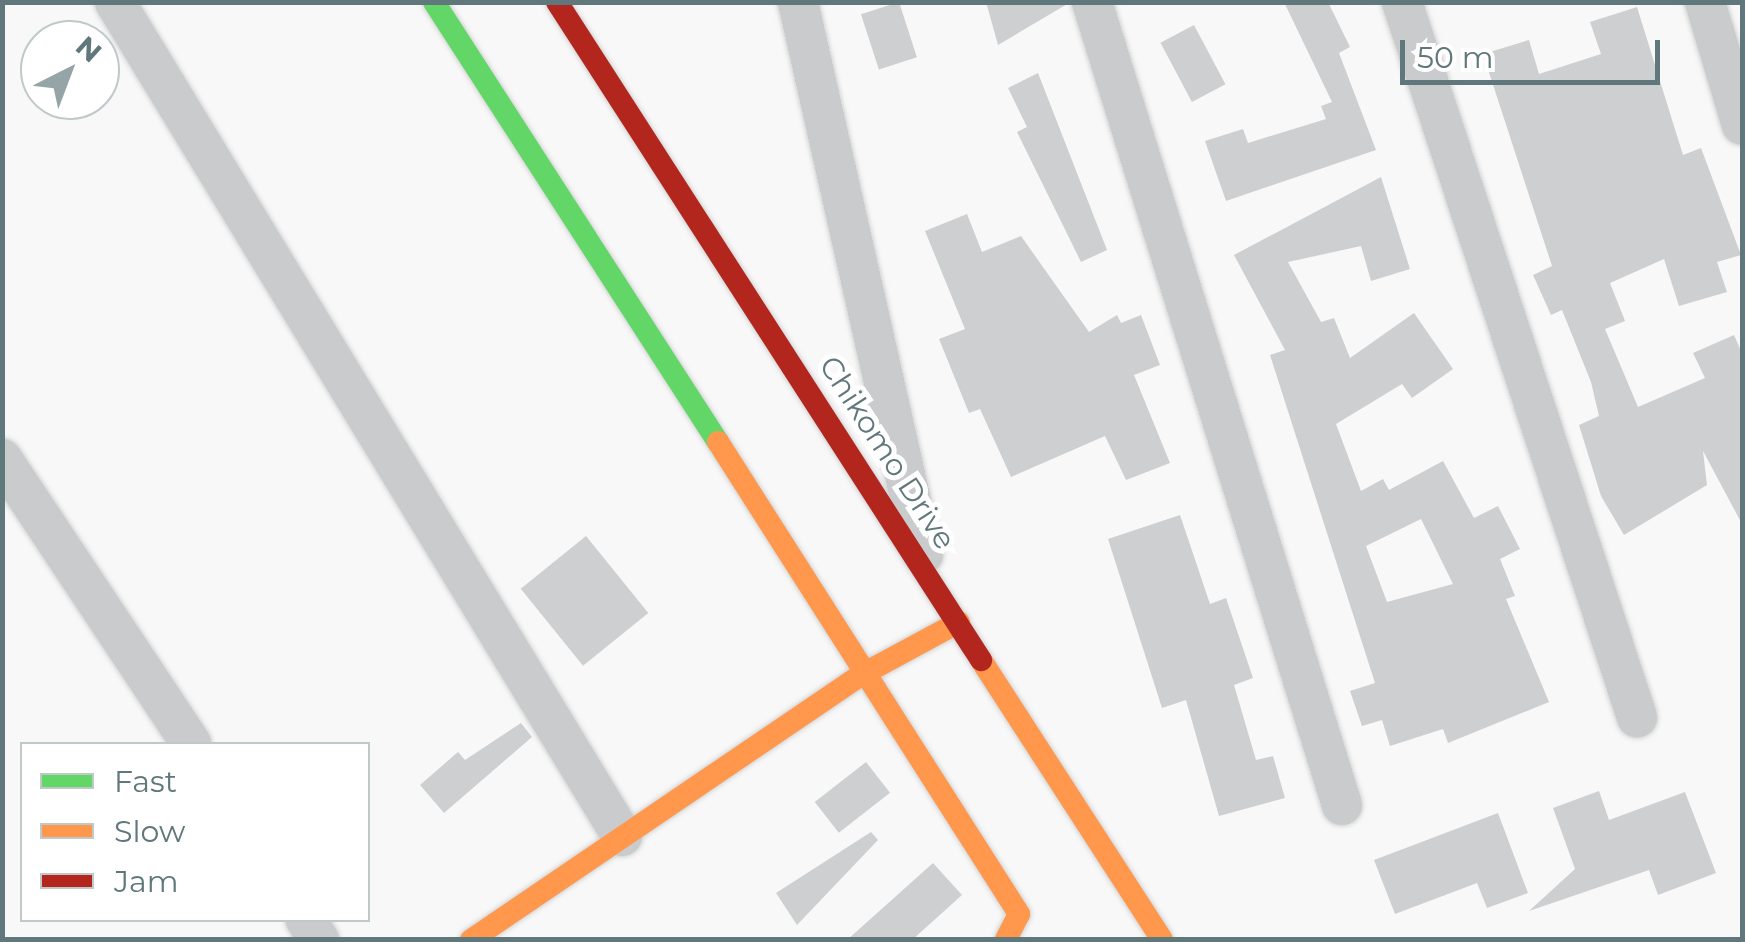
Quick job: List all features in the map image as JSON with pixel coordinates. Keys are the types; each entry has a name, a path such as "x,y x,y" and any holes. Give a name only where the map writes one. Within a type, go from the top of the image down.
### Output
{"street":[{"path":"115,2 622,836"},
{"path":"434,2 1019,914 1006,940"},
{"name":"Chikomo Drive","path":"557,2 1162,940"},
{"path":"798,2 926,569"},
{"path":"1092,2 1342,804"},
{"path":"1402,2 1638,716"},
{"path":"1706,2 1742,125"},
{"path":"2,458 190,742"},
{"path":"471,940 863,674 958,622"}],"building":[{"path":"899,2 917,57 879,70 861,14"},
{"path":"986,2 1069,2 1069,3 998,45"},
{"path":"1284,2 1328,2 1350,47 1339,53 1376,150 1226,201 1205,141 1243,129 1248,143 1326,119 1321,106 1332,102"},
{"path":"1637,7 1683,155 1701,148 1741,255 1717,262 1727,292 1679,306 1664,259 1610,283 1625,321 1605,329 1638,407 1705,378 1693,353 1734,335 1742,353 1742,524 1703,451 1707,485 1624,535 1601,496 1579,425 1599,416 1591,382 1562,310 1551,315 1533,275 1552,266 1483,54 1529,40 1539,74 1601,54 1590,22"},
{"path":"1194,25 1225,84 1192,102 1160,43"},
{"path":"1038,73 1107,250 1081,262 1017,132 1027,127 1008,88"},
{"path":"1381,177 1410,269 1371,281 1361,246 1288,262 1321,322 1334,318 1350,358 1414,313 1453,369 1412,398 1402,384 1336,424 1361,491 1383,479 1389,490 1443,461 1474,518 1498,506 1520,549 1500,559 1515,596 1506,599 1549,702 1448,743 1443,729 1390,746 1382,720 1362,726 1350,691 1375,683 1270,355 1285,350 1234,255","holes":["1421,519 1453,584 1387,602 1366,546"]},
{"path":"967,214 982,252 1021,236 1089,332 1117,315 1121,323 1141,315 1160,365 1134,375 1170,463 1126,480 1105,436 1011,477 980,409 969,413 939,339 965,329 925,231"},
{"path":"1180,515 1210,604 1226,598 1253,678 1234,685 1256,760 1273,756 1285,798 1219,816 1186,700 1162,708 1108,539"},
{"path":"586,536 648,613 583,666 521,589"},
{"path":"521,723 532,737 444,813 420,785 458,752 465,760"},
{"path":"866,762 890,793 839,833 815,802"},
{"path":"1599,791 1609,820 1685,792 1716,873 1658,895 1649,870 1529,911 1575,869 1553,808"},
{"path":"1498,813 1528,893 1487,908 1477,883 1395,914 1374,860"},
{"path":"871,832 878,840 797,925 776,893"},
{"path":"933,863 962,895 912,940 847,940"}],"traffic: fast":[{"path":"434,2 718,442"}],"traffic: slow":[{"path":"718,442 1019,914 1006,940"},
{"path":"471,940 863,674 959,622"},
{"path":"981,660 1162,940"}],"traffic: jam":[{"path":"557,2 981,660"}]}
